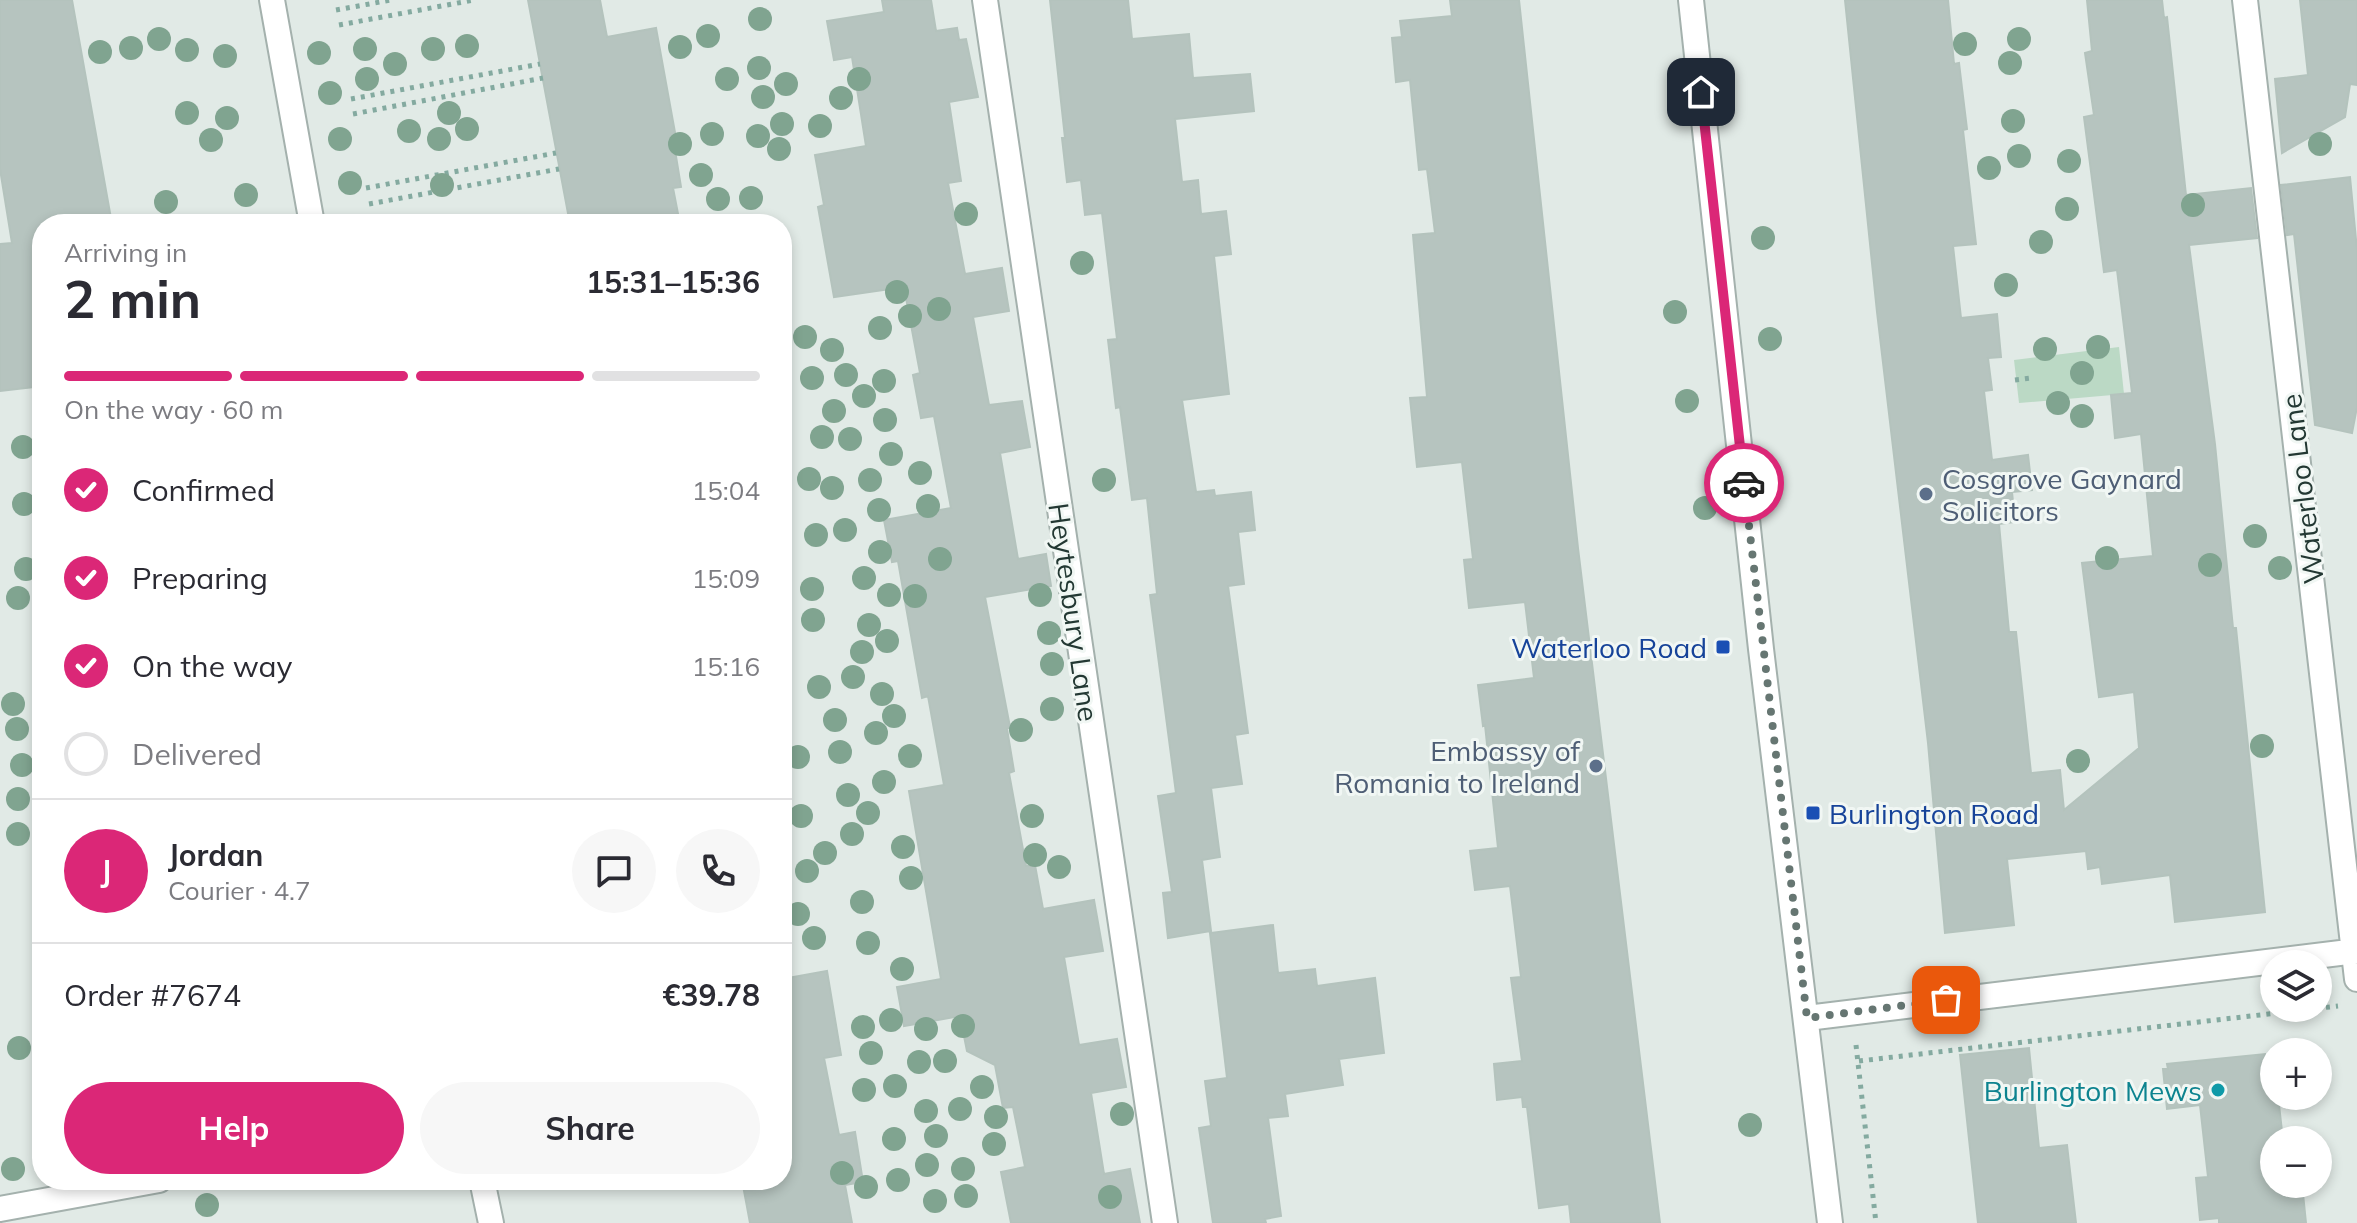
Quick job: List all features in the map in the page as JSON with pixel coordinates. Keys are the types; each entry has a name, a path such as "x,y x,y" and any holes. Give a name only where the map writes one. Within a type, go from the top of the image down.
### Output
{"street":[{"path":"272,0 310,214"},
{"name":"Heytesbury Lane","path":"985,0 1165,1223"},
{"path":"1691,0 1761,649 1830,1223"},
{"name":"Waterloo Lane","path":"2245,0 2357,979"},
{"path":"1807,1018 2355,951"},
{"path":"0,1209 104,1190"},
{"path":"484,1190 491,1223"}],"path":[{"path":"336,10 391,0"},
{"path":"339,25 474,0"},
{"path":"351,99 540,64"},
{"path":"353,114 543,78"},
{"path":"366,188 556,153"},
{"path":"369,204 559,169"},
{"path":"2015,380 2031,378"},
{"path":"1859,1061 2342,1006"},
{"path":"1856,1042 1876,1223"}],"green space":[{"path":"2119,347 2124,394 2019,403 2014,360"}],"building":[{"path":"0,0 72,0 110,214 32,214 32,387 0,391 0,244 12,243 0,169"},
{"path":"528,0 600,0 607,37 656,28 676,138 673,138 681,187 673,188 678,214 568,214"},
{"path":"882,0 931,0 936,31 957,28 959,40 966,39 978,97 949,102 961,181 948,183 965,274 1002,268 1009,311 973,317 989,405 1022,401 1030,447 1000,453 1018,559 1046,554 1051,586 985,597 1010,727 1007,729 1014,771 1009,773 1026,866 1035,865 1043,909 1094,900 1103,951 1064,957 1079,1045 1117,1039 1126,1087 1091,1093 1104,1174 1130,1169 1140,1223 1011,1223 1001,1172 1025,1167 1013,1107 1003,1108 995,1065 967,1051 960,1016 904,1026 897,987 941,979 909,791 944,785 928,696 922,698 898,561 892,562 884,520 951,508 934,416 921,418 913,375 920,373 904,287 834,297 818,207 824,205 815,155 866,146 852,57 834,60 827,21 884,12"},
{"path":"1050,0 1128,0 1132,39 1189,34 1193,78 1250,74 1254,111 1175,119 1182,182 1198,180 1201,214 1226,211 1231,254 1214,256 1229,394 1182,400 1196,492 1214,490 1215,496 1251,492 1255,530 1238,532 1244,584 1228,586 1248,733 1235,735 1242,784 1211,788 1220,857 1202,860 1211,931 1168,938 1163,893 1172,892 1158,796 1176,793 1150,595 1157,594 1147,498 1132,500 1120,407 1116,408 1108,340 1117,339 1102,213 1085,215 1081,180 1067,182"},
{"path":"1450,0 1519,0 1578,548 1660,1223 1571,1223 1569,1204 1539,1208 1527,1107 1523,1107 1522,1097 1497,1100 1494,1064 1522,1061 1511,978 1521,977 1510,886 1475,890 1470,851 1498,848 1478,685 1534,678 1525,602 1469,608 1464,560 1473,559 1462,462 1417,467 1410,398 1427,397 1413,235 1435,233 1427,169 1419,170 1410,80 1396,82 1392,38 1402,37 1400,21 1452,16"},
{"path":"1845,0 1948,0 1954,64 1959,63 1967,129 1963,130 1976,244 1953,246 1961,318 1997,314 2001,357 1988,358 1992,390 1984,391 1992,460 2028,455 2032,490 2012,492 2015,522 1999,524 2009,632 2016,632 2031,773 2060,770 2064,810 2139,748 2134,692 2099,697 2082,563 2153,556 2141,434 2115,438 2111,395 2132,393 2117,270 2104,272 2084,117 2094,115 2085,53 2092,51 2087,0 2162,0 2164,18 2167,17 2186,195 2251,188 2257,238 2189,245 2215,444 2233,628 2236,628 2265,912 2175,922 2170,875 2102,884 2100,867 2088,869 2086,851 2007,859 2014,925 1945,933 1928,743 1877,312"},
{"path":"2300,0 2357,0 2357,85 2350,84 2345,117 2282,153 2275,79 2308,75"},
{"path":"2350,177 2357,250 2357,407 2352,433 2315,425 2294,234 2287,235 2281,185"},
{"path":"1273,925 1278,973 1315,969 1317,986 1375,978 1384,1053 1339,1059 1343,1085 1285,1094 1288,1116 1268,1118 1281,1216 1265,1219 1266,1223 1213,1223 1199,1128 1211,1126 1205,1081 1227,1078 1210,933"},
{"path":"827,971 841,1055 824,1058 839,1135 855,1132 863,1182 845,1185 852,1223 750,1223 744,1190 792,1190 792,977"},
{"path":"2029,1048 2039,1148 2067,1145 2076,1223 1978,1223 1960,1055"},
{"path":"2260,1055 2260,1110 2280,1110 2281,1126 2260,1126 2260,1198 2303,1198 2306,1223 2219,1223 2219,1218 2200,1220 2196,1178 2208,1177 2200,1105 2167,1109 2163,1069 2168,1069 2167,1064"}],"way so far":[{"path":"1744,483 1807,1018 1946,1000"}],"place":[{"name":"Cosgrove Gaynard Solicitors","path":"1926,494"},
{"name":"Waterloo Road","path":"1723,647"},
{"name":"Embassy of Romania to Ireland","path":"1596,766"},
{"name":"Burlington Road","path":"1813,813"},
{"name":"Burlington Mews","path":"2218,1090"}],"route":[{"path":"1701,92 1744,483"}]}
